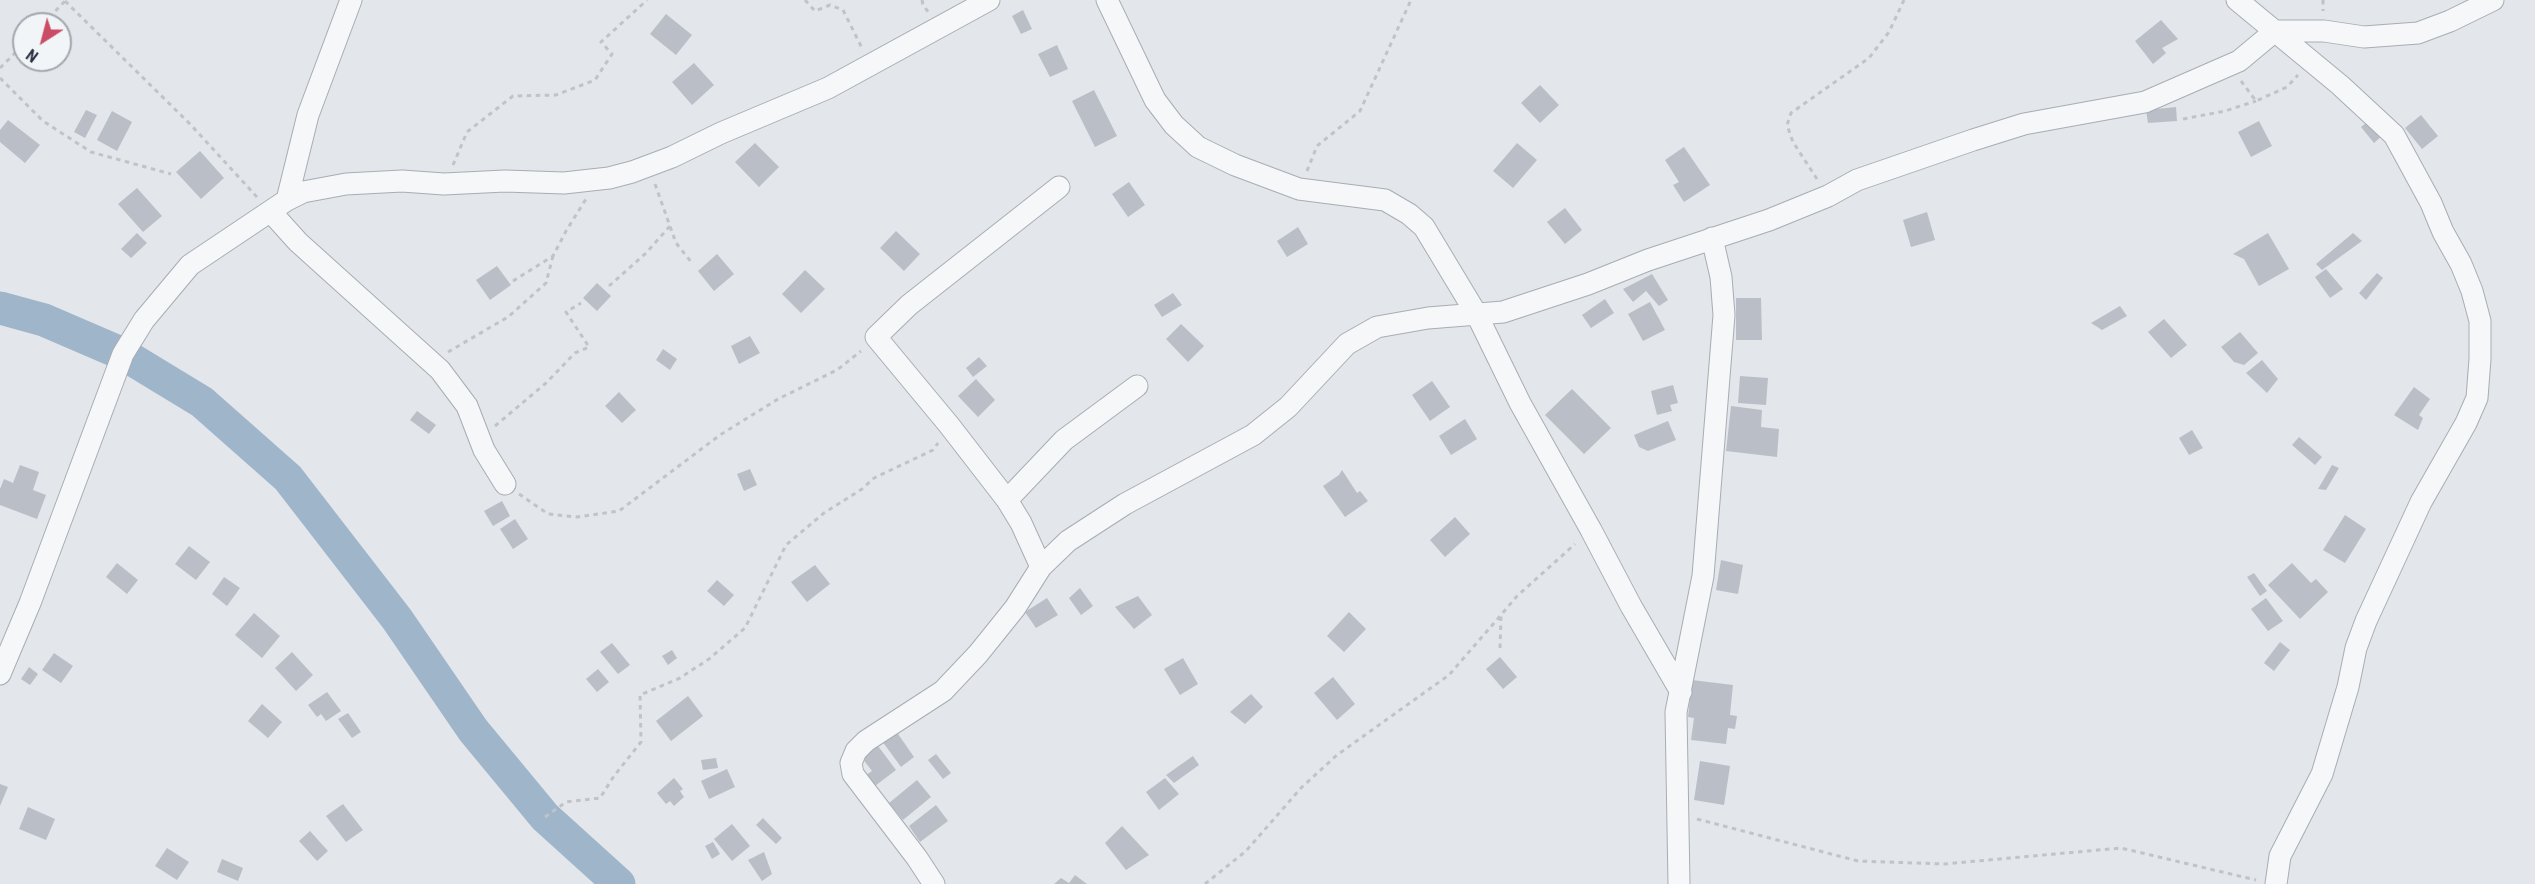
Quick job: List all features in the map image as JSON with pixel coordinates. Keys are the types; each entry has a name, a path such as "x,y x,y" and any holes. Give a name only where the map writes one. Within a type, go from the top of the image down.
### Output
{"street":[{"path":"351,0 308,115 279,206 298,242 431,362 467,406 484,450 505,484"},
{"path":"0,674 30,603 123,354 144,320 190,265 303,192 346,184 402,181 444,184 505,181 564,183 609,178 649,165 828,88 988,0"},
{"path":"1107,0 1155,100 1174,125 1198,147 1235,165 1299,189 1385,200 1409,214 1424,227 1477,315 1520,403 1631,606 1681,692"},
{"path":"2237,0 2312,61 2394,135 2432,203 2472,291 2480,321 2477,398 2466,423 2421,502 2366,621 2356,648 2348,687 2322,774 2280,856 2269,883"},
{"path":"934,884 853,774 851,763 856,751 866,741 943,691 978,654 1041,567 1068,541 1125,504 1253,435 1288,407 1347,344 1377,327 1428,318 1503,312 1769,220 1828,196 1857,180 2024,124 2145,102 2239,61 2275,31 2324,31 2364,37 2418,33 2450,21 2493,0"},
{"path":"1041,567 1021,523 1007,500 877,338 890,321 909,305 1059,187"},
{"path":"1679,884 1676,712 1703,576 1724,315 1721,277 1712,238"},
{"path":"1007,500 1064,440 1137,386"}],"path":[{"path":"444,184 467,132 513,96 556,95 595,80 612,54 601,42 647,0"},
{"path":"805,0 815,11 830,5 843,10 869,64"},
{"path":"1299,189 1317,146 1360,111 1411,0"},
{"path":"1828,196 1793,141 1787,125 1791,113 1869,58 1889,32 1904,0"},
{"path":"54,12 65,1 191,125 279,206"},
{"path":"0,68 12,56"},
{"path":"2239,61 2239,78 2256,101"},
{"path":"2183,118 2225,111 2256,101 2287,87 2312,61"},
{"path":"0,78 43,121 91,152 171,174"},
{"path":"649,165 676,243 692,263"},
{"path":"431,362 508,317 546,283 553,256 566,231 592,190 609,178"},
{"path":"609,286 646,253 670,226"},
{"path":"513,281 553,256"},
{"path":"480,439 546,383 575,353 589,347 566,312 581,303"},
{"path":"505,484 548,514 578,517 620,511 720,435 778,399 837,370 877,338"},
{"path":"545,817 566,802 600,798 641,742 640,695 680,678 709,659 746,628 786,545 824,513 862,489 874,478 933,450 949,425"},
{"path":"1204,884 1246,851 1301,788 1337,754 1449,675 1517,596 1591,530"},
{"path":"1500,648 1501,615"},
{"path":"1679,814 1858,861 1944,864 2121,848 2269,883"}],"building":[{"path":"1023,10 1032,29 1021,34 1012,16"},
{"path":"666,14 692,35 676,55 650,34"},
{"path":"2161,20 2178,39 2162,48 2166,53 2153,64 2135,41"},
{"path":"1057,45 1068,69 1050,77 1038,54"},
{"path":"694,63 714,85 692,105 672,82"},
{"path":"1540,85 1559,105 1540,123 1521,103"},
{"path":"1094,90 1117,136 1095,147 1072,101"},
{"path":"2176,107 2177,121 2148,123 2146,110"},
{"path":"86,110 97,115 85,138 74,132"},
{"path":"112,111 132,122 117,151 97,140"},
{"path":"2421,115 2438,136 2422,149 2405,128"},
{"path":"2372,118 2384,134 2374,143 2361,127"},
{"path":"8,120 40,145 25,163 0,142 0,130"},
{"path":"2259,121 2272,146 2251,157 2238,132"},
{"path":"755,143 779,167 759,187 735,162"},
{"path":"1517,143 1537,160 1513,188 1493,171"},
{"path":"1684,147 1710,185 1684,202 1673,185 1679,182 1665,160"},
{"path":"200,151 224,178 201,199 176,172"},
{"path":"1129,182 1145,205 1128,217 1112,194"},
{"path":"137,188 162,216 143,232 118,204"},
{"path":"1565,208 1582,230 1565,244 1547,222"},
{"path":"1927,212 1935,240 1911,247 1903,220"},
{"path":"1298,227 1308,244 1287,257 1277,241"},
{"path":"896,231 920,254 904,271 880,248"},
{"path":"137,233 147,243 131,258 121,249"},
{"path":"2268,233 2289,269 2259,286 2244,259 2233,254"},
{"path":"2353,233 2362,241 2322,270 2316,264"},
{"path":"717,254 734,274 714,291 698,271"},
{"path":"497,266 511,285 490,300 476,280"},
{"path":"2326,269 2343,289 2330,298 2315,277"},
{"path":"805,270 825,289 801,313 782,294"},
{"path":"2377,273 2383,278 2366,300 2359,293"},
{"path":"1652,274 1668,300 1659,306 1646,291 1633,302 1623,289"},
{"path":"597,283 611,296 597,311 583,298"},
{"path":"1173,293 1182,305 1162,317 1154,305"},
{"path":"1736,298 1761,298 1762,340 1736,340"},
{"path":"1605,299 1614,313 1591,328 1582,315"},
{"path":"1650,302 1665,330 1643,341 1628,314"},
{"path":"2120,306 2127,316 2102,330 2091,323"},
{"path":"2164,319 2187,345 2171,358 2148,332"},
{"path":"1181,324 1204,346 1188,362 1166,339"},
{"path":"2240,332 2258,353 2244,365 2234,362 2221,347"},
{"path":"750,336 760,353 739,364 731,346"},
{"path":"663,349 677,359 670,370 656,360"},
{"path":"979,357 987,366 973,377 966,368"},
{"path":"2262,360 2278,379 2267,393 2246,373"},
{"path":"1740,376 1768,378 1766,405 1738,403"},
{"path":"976,379 995,400 978,417 958,396"},
{"path":"1432,381 1450,407 1430,421 1412,395"},
{"path":"1673,385 1678,403 1670,405 1672,411 1657,415 1651,391"},
{"path":"2414,387 2430,399 2419,415 2423,418 2418,430 2394,415"},
{"path":"1572,389 1611,428 1584,454 1545,415"},
{"path":"619,392 636,410 622,423 605,406"},
{"path":"1731,406 1762,410 1761,427 1779,429 1777,457 1726,451"},
{"path":"417,411 436,425 429,434 410,420"},
{"path":"1465,419 1477,439 1451,455 1439,436"},
{"path":"1668,421 1676,440 1648,451 1639,447 1634,435"},
{"path":"2192,430 2203,448 2189,455 2179,438"},
{"path":"2299,437 2322,457 2315,465 2292,445"},
{"path":"20,465 39,472 33,490 46,495 37,519 0,505 0,489 4,479 13,483"},
{"path":"2332,465 2339,468 2326,490 2318,489"},
{"path":"750,469 757,485 744,491 737,474"},
{"path":"1342,470 1357,493 1360,491 1368,501 1345,517 1323,486 1339,475"},
{"path":"502,501 510,516 493,526 484,511"},
{"path":"2345,515 2366,529 2345,563 2323,550"},
{"path":"1455,517 1470,534 1445,557 1430,540"},
{"path":"515,519 528,539 513,549 500,529"},
{"path":"189,546 210,562 196,580 175,564"},
{"path":"1721,560 1743,565 1738,594 1716,590"},
{"path":"117,563 138,580 127,594 106,577"},
{"path":"2292,563 2311,583 2316,579 2328,592 2300,619 2268,585"},
{"path":"815,565 830,584 807,602 791,582"},
{"path":"2254,573 2267,591 2260,596 2247,577"},
{"path":"224,577 240,588 227,606 212,594"},
{"path":"717,580 734,595 724,606 707,591"},
{"path":"1080,588 1093,606 1081,615 1069,598"},
{"path":"1138,596 1152,615 1134,629 1115,607"},
{"path":"1047,598 1058,615 1036,628 1025,612"},
{"path":"2266,598 2283,621 2268,631 2251,609"},
{"path":"1349,612 1366,629 1344,652 1327,636"},
{"path":"254,613 280,636 262,658 235,635"},
{"path":"2280,642 2290,650 2274,671 2264,663"},
{"path":"612,643 630,665 618,674 600,652"},
{"path":"672,650 677,658 668,665 662,656"},
{"path":"292,652 313,675 296,691 275,668"},
{"path":"54,653 73,666 61,683 42,670"},
{"path":"1500,657 1517,677 1503,689 1486,669"},
{"path":"1183,658 1198,684 1180,695 1164,669"},
{"path":"29,667 38,674 30,685 21,679"},
{"path":"598,669 609,682 597,692 586,679"},
{"path":"1333,677 1355,704 1337,720 1314,693"},
{"path":"1692,680 1733,685 1730,715 1737,716 1735,729 1728,728 1726,744 1691,740 1694,718 1688,717"},
{"path":"327,692 341,711 326,721 321,714 317,717 308,705"},
{"path":"1251,694 1263,707 1245,724 1230,712"},
{"path":"688,696 703,716 671,741 656,721"},
{"path":"262,704 282,722 268,738 248,721"},
{"path":"348,713 361,732 352,738 338,719"},
{"path":"896,731 914,757 901,767 882,741"},
{"path":"878,746 896,770 875,786 866,775 872,771 862,758"},
{"path":"936,754 951,773 943,779 928,760"},
{"path":"1193,756 1199,765 1174,783 1166,775"},
{"path":"716,758 718,768 703,770 701,760"},
{"path":"1700,761 1730,766 1724,805 1694,800"},
{"path":"727,769 735,787 709,799 701,781"},
{"path":"674,778 683,789 680,791 684,797 674,806 670,801 666,804 657,793"},
{"path":"1165,778 1179,794 1159,810 1146,792"},
{"path":"917,780 931,797 903,820 889,803"},
{"path":"0,784 8,787 0,806"},
{"path":"343,804 363,830 346,842 326,816"},
{"path":"936,805 948,821 920,842 909,826"},
{"path":"28,807 55,819 46,840 19,829"},
{"path":"763,818 782,838 776,844 756,825"},
{"path":"732,824 750,846 732,861 714,839"},
{"path":"1122,826 1149,855 1126,870 1105,843"},
{"path":"310,831 328,851 317,861 299,841"},
{"path":"713,842 720,854 712,859 705,846"},
{"path":"167,848 189,862 177,880 155,866"},
{"path":"764,852 772,874 762,881 748,860"},
{"path":"222,859 243,868 238,881 217,872"},
{"path":"1075,875 1087,884 1054,884 1061,878 1069,883"}],"waterway":[{"path":"0,308 44,320 123,354 202,402 288,478 397,619 473,730 545,817 619,884"}]}
